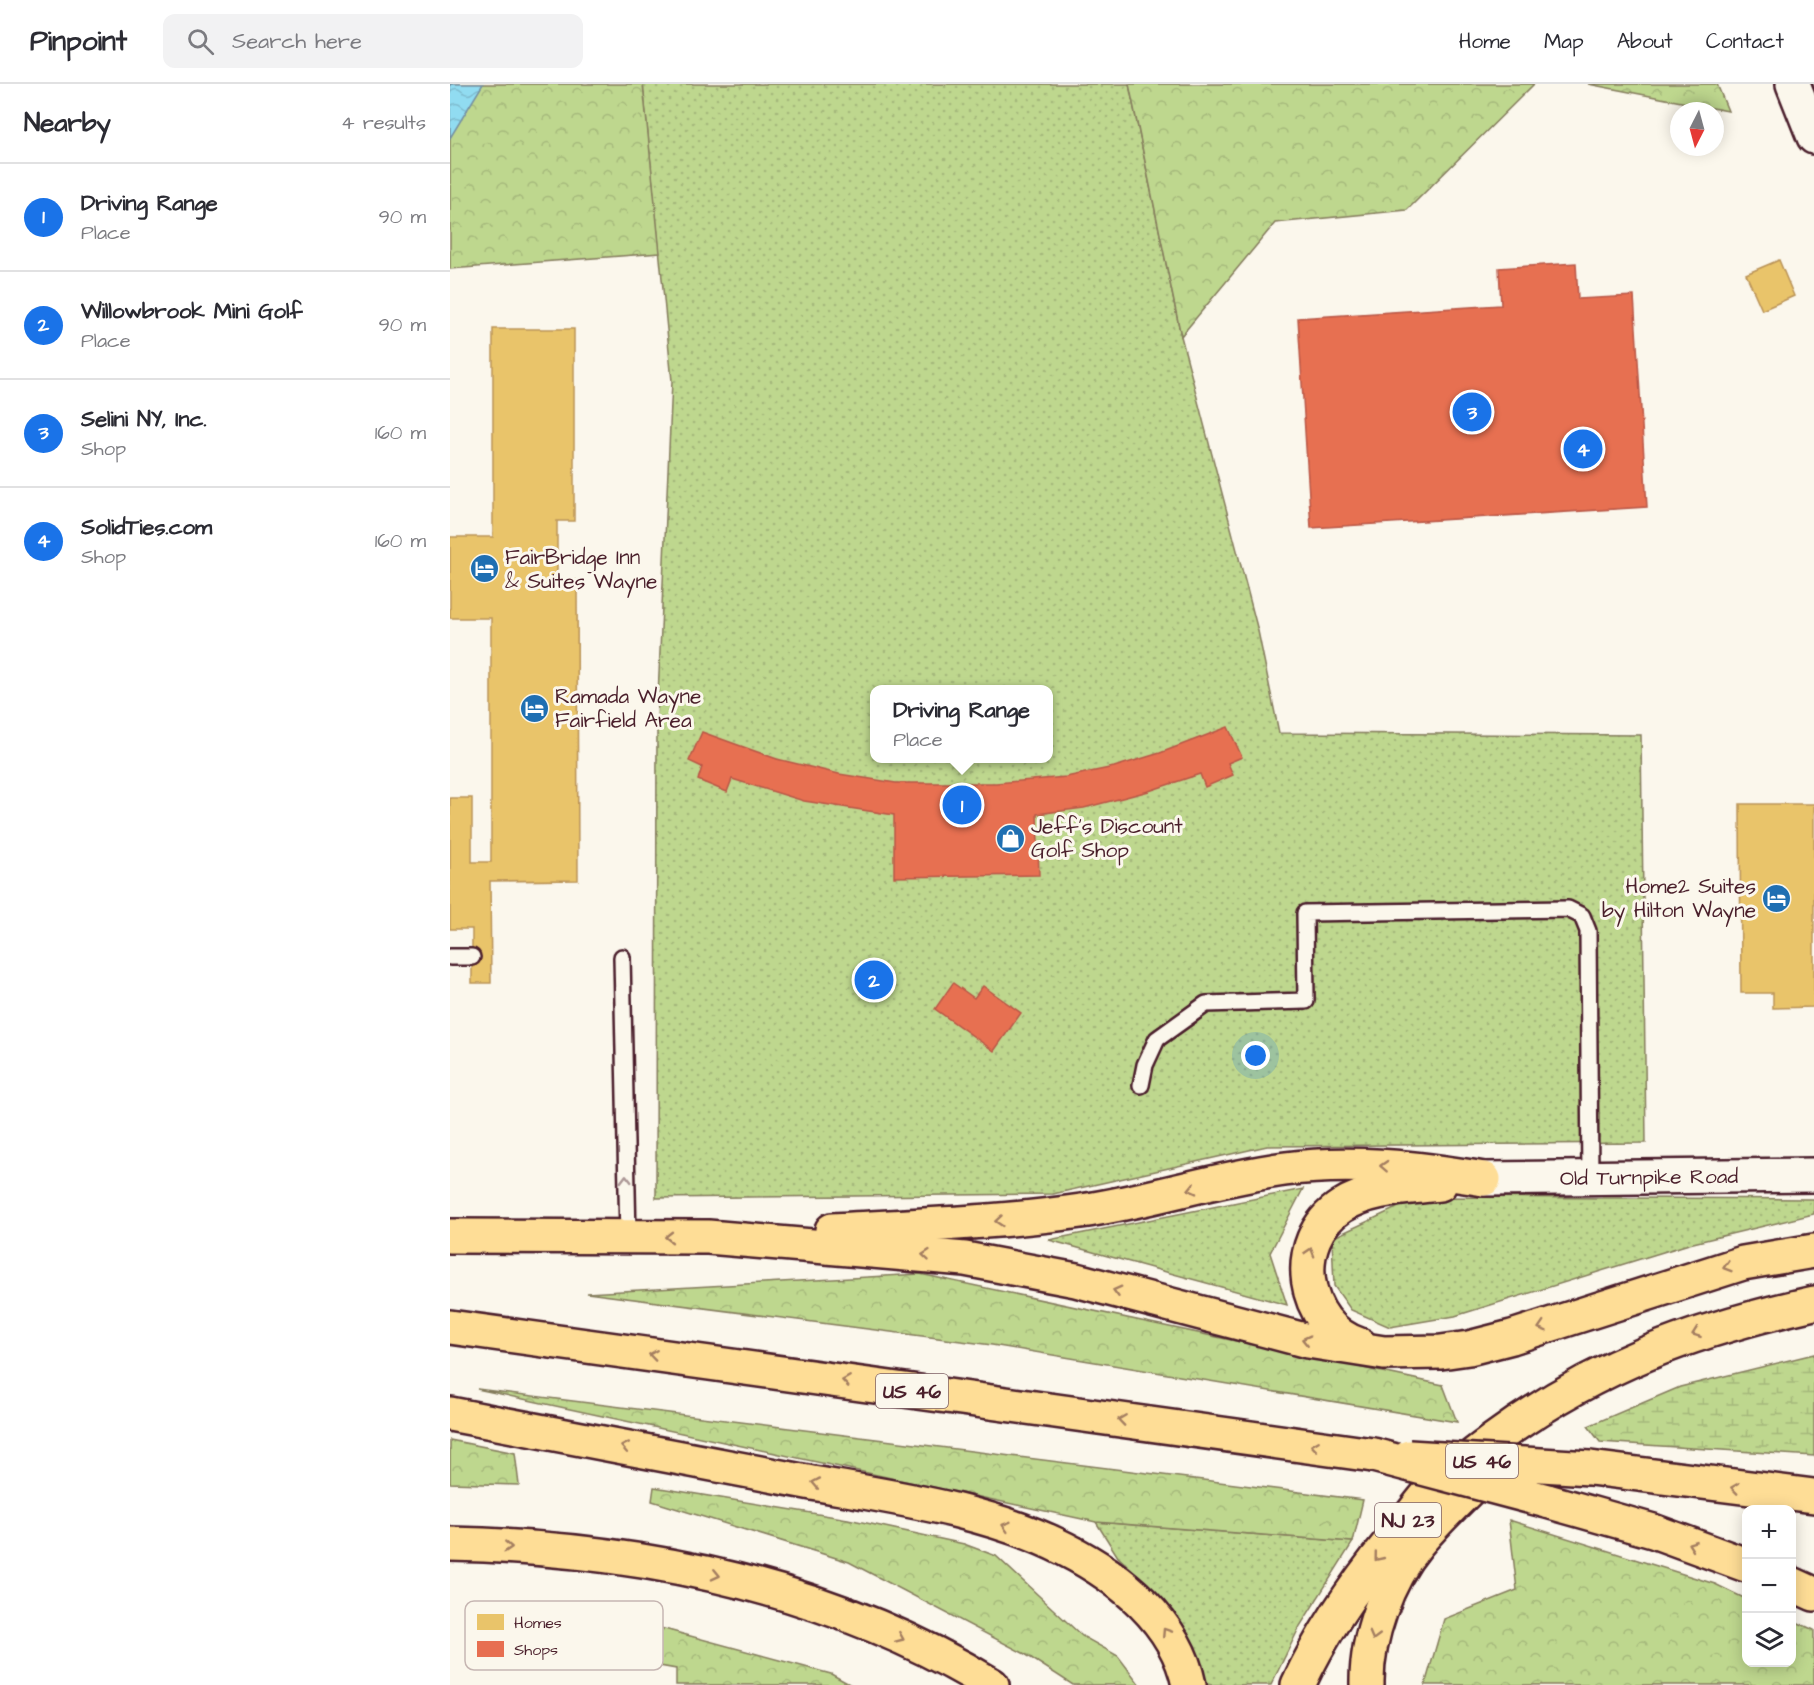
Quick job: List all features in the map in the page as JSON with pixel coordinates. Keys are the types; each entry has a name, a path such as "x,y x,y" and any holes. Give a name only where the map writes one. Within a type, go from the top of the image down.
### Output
{"highway":[{"path":"450,1236 708,1237 1024,1219 1135,1202 1285,1169 1376,1165 1418,1168 1484,1179"},
{"path":"1384,1353 1354,1343 1323,1320 1308,1282 1307,1259 1315,1237 1326,1220 1342,1206 1360,1197 1385,1191 1484,1179"},
{"path":"708,1237 965,1258 1023,1268 1308,1341 1384,1353 1441,1352 1469,1348 1512,1337 1743,1263 1814,1251"},
{"name":"NJ 23","path":"1298,1685 1314,1650 1374,1562 1431,1491 1493,1441 1562,1395 1608,1369 1659,1347 1708,1329 1814,1303"},
{"name":"US 46","path":"450,1327 1373,1455 1590,1468 1814,1497"},
{"path":"1367,1685 1371,1650 1380,1617 1394,1581 1416,1545 1562,1395"},
{"path":"450,1414 883,1496 1023,1532 1063,1548 1100,1569 1131,1592 1156,1617 1176,1648 1189,1685"},
{"path":"1373,1455 1653,1531 1742,1564"},
{"path":"450,1544 595,1552 722,1576 787,1594 850,1617 919,1646 993,1685"},
{"path":"1796,1586 1814,1594"}],"street":[{"path":"1793,84 1814,137"},
{"name":"Old Turnpike Road","path":"1484,1179 1814,1175"}],"lane":[{"path":"1141,1085 1145,1065 1156,1039 1206,1004 1306,1002 1305,913 1573,910 1582,916 1588,931 1590,1178"},
{"path":"450,957 472,957"},
{"path":"622,957 628,1237"}],"green space":[{"path":"450,84 643,84 660,253 450,269"},
{"path":"643,84 1129,84 1181,336 1258,631 1279,733 1641,735 1646,1143 1267,1146 1053,1194 656,1198 657,719 672,381"},
{"path":"1129,84 1534,84 1407,210 1275,223 1181,336"},
{"path":"1588,84 1717,84 1728,111 1724,110 1724,102 1681,102"},
{"path":"1303,1189 1270,1253 1287,1305 1049,1240"},
{"path":"1420,1197 1814,1199 1814,1214 1689,1244 1455,1316 1390,1327 1351,1310 1334,1286 1332,1238"},
{"path":"920,1274 1443,1385 1457,1422 992,1345 587,1293"},
{"path":"1814,1354 1814,1456 1600,1442 1588,1426 1680,1387"},
{"path":"477,1389 1363,1500 1353,1542 1096,1522"},
{"path":"450,1440 515,1453 519,1485 450,1483"},
{"path":"654,1487 848,1519 964,1544 996,1556 1082,1636 1118,1656 1140,1685 1073,1685 1025,1654 849,1562 652,1501"},
{"path":"1509,1520 1715,1584 1742,1597 1742,1667 1796,1667 1796,1622 1814,1630 1814,1685 1425,1685 1444,1619 1517,1590"},
{"path":"1096,1522 1353,1542 1300,1626 1271,1685 1207,1685 1192,1646 1172,1613 1148,1584 1118,1557"},
{"path":"663,1629 831,1674 851,1685 676,1685 676,1669 663,1667"}],"water":[{"path":"450,84 483,84 450,138"}],"building: Homes":[{"path":"1779,260 1794,296 1762,310 1746,274"},
{"name":"Ramada Wayne Fairfield Area","path":"493,329 574,329 574,521 557,521 557,580 577,580 578,880 490,881 491,983 472,983 472,929 450,929 450,798 472,798 472,862 491,862 491,618 450,618 450,537 493,537"},
{"name":"Home2 Suites by Hilton Wayne","path":"1740,804 1814,804 1814,1007 1773,1008 1773,993 1741,993"}],"building: Shops":[{"path":"1576,263 1578,299 1634,296 1647,507 1311,528 1298,318 1501,305 1499,268"},
{"path":"1228,727 1242,757 1228,763 1233,775 1205,787 1200,774 1149,791 1084,808 1037,814 1039,875 894,877 894,815 804,801 732,779 727,792 698,780 702,767 689,761 702,732 777,759 839,774 896,783 996,783 1066,777 1114,767 1160,753"},
{"path":"953,983 974,998 983,986 1021,1013 994,1051 935,1009"}],"place":[{"name":"Selini NY, Inc.","path":"1472,412"},
{"name":"SolidTies.com","path":"1583,449"},
{"name":"FairBridge Inn & Suites Wayne","path":"484,569"},
{"name":"Ramada Wayne Fairfield Area","path":"534,708"},
{"name":"Driving Range","path":"962,805"},
{"name":"Jeff's Discount Golf Shop","path":"1010,838"},
{"name":"Home2 Suites by Hilton Wayne","path":"1777,898"},
{"name":"Willowbrook Mini Golf","path":"874,980"}]}
